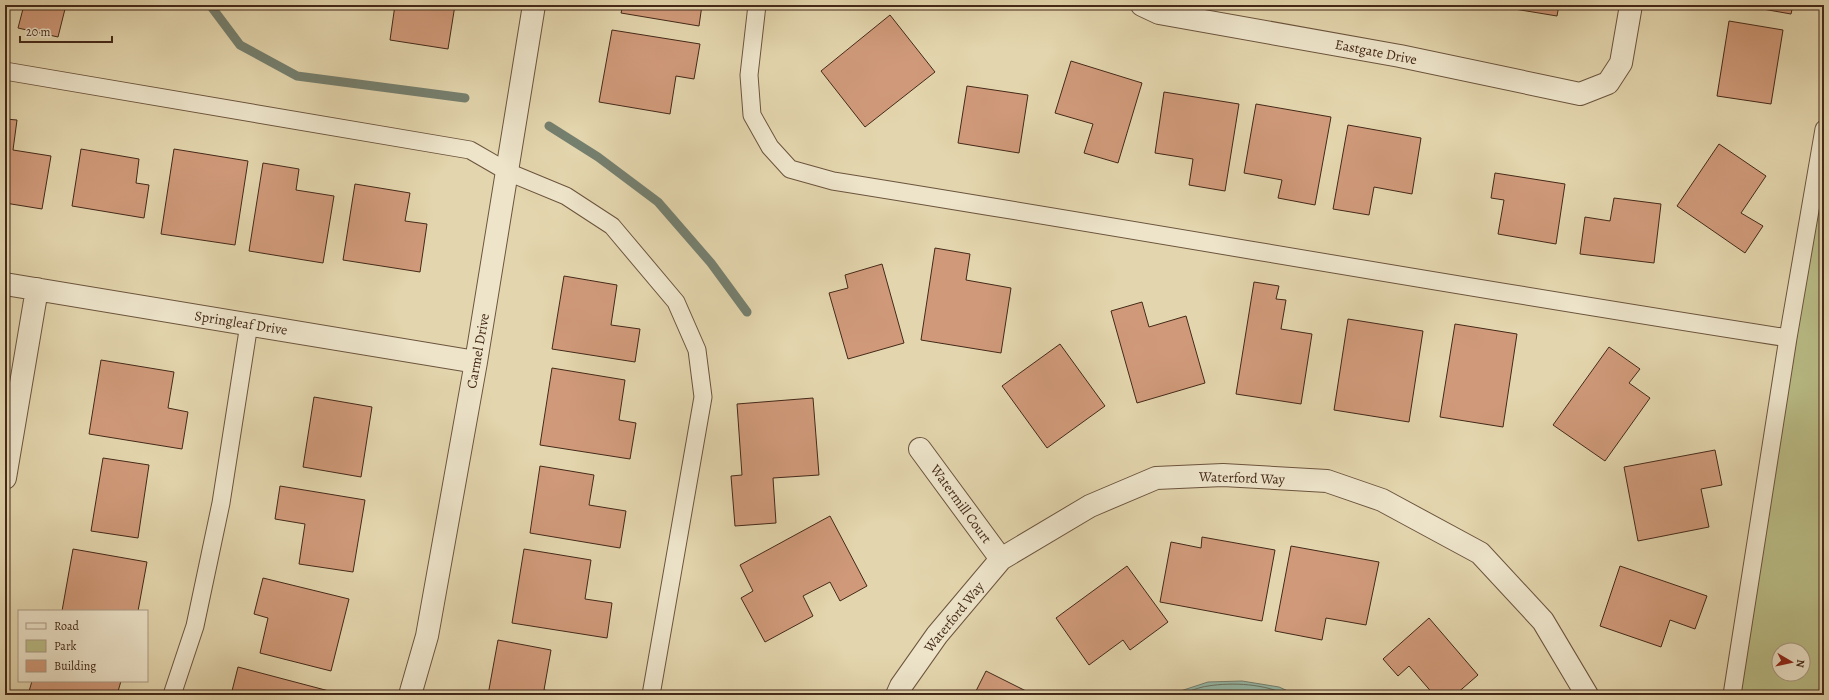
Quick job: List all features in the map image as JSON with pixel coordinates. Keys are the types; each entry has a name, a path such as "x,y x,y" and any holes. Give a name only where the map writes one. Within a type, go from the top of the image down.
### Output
{"street":[{"name":"Carmel Drive","path":"410,695 427,636 476,362 534,5"},
{"name":"Eastgate Drive","path":"1142,5 1159,13 1400,56 1580,94 1608,82 1621,63 1631,5"},
{"name":"Springleaf Drive","path":"5,284 476,362"},
{"path":"5,478 37,289"},
{"name":"Watermill Court","path":"920,449 1001,559"},
{"name":"Waterford Way","path":"897,695 901,686 938,635 1001,559 1090,506 1156,478 1223,475 1327,481 1382,500 1480,553 1543,621 1587,695"}],"lane":[{"path":"757,5 749,75 752,115 770,147 790,168 833,182 1132,229 1590,308 1788,338"},
{"path":"5,71 470,150 508,172 566,196 612,226 676,302 697,350 703,396 651,695"},
{"path":"1732,695 1788,338 1824,130"},
{"path":"172,695 195,626 221,503 249,324"}],"green space":[{"path":"1824,168 1824,695 1739,695"}],"water":[{"path":"1242,681 1279,687 1297,695 1168,695 1208,682"}],"building":[{"path":"24,5 66,5 58,37 18,28"},
{"path":"395,5 455,5 448,49 390,40"},
{"path":"623,5 702,5 699,26 621,13"},
{"path":"813,5 834,5 814,9"},
{"path":"1490,5 1559,5 1557,16"},
{"path":"1740,5 1793,5 1791,14"},
{"path":"890,15 935,72 865,127 821,71"},
{"path":"1729,21 1783,30 1771,104 1717,96"},
{"path":"612,30 700,44 694,79 676,76 670,114 599,102"},
{"path":"1071,61 1142,83 1118,163 1084,153 1093,124 1055,113"},
{"path":"967,86 1028,95 1019,153 958,143"},
{"path":"1164,92 1239,104 1225,191 1189,185 1193,159 1155,153"},
{"path":"1256,104 1331,117 1315,205 1278,198 1282,180 1244,173"},
{"path":"5,119 17,120 13,150 51,156 42,209 5,203"},
{"path":"1348,125 1421,138 1412,194 1374,187 1369,215 1333,209"},
{"path":"1719,144 1766,176 1741,213 1763,226 1745,253 1677,206"},
{"path":"81,149 139,159 136,183 149,185 144,218 72,206"},
{"path":"174,149 248,161 235,245 161,234"},
{"path":"263,163 299,169 296,190 334,196 323,263 249,251"},
{"path":"1495,173 1565,184 1556,244 1498,234 1504,200 1491,198"},
{"path":"355,184 410,193 405,221 427,224 420,272 343,260"},
{"path":"1614,198 1661,204 1654,263 1580,254 1585,217 1610,221"},
{"path":"935,248 970,254 966,280 1011,288 1001,353 921,340"},
{"path":"882,264 904,343 848,359 829,293 848,288 845,275"},
{"path":"564,276 617,285 611,325 640,329 635,362 552,349"},
{"path":"1254,282 1279,286 1276,299 1286,300 1281,329 1312,334 1301,404 1236,394"},
{"path":"1142,302 1149,327 1186,316 1205,383 1137,403 1111,311"},
{"path":"1348,319 1423,331 1409,422 1334,410"},
{"path":"1455,324 1517,334 1503,427 1440,417"},
{"path":"1060,344 1105,406 1047,448 1002,386"},
{"path":"1609,347 1640,369 1629,383 1650,398 1605,461 1553,425"},
{"path":"101,360 174,372 168,408 188,412 182,449 89,434"},
{"path":"552,368 625,380 619,420 636,423 630,459 540,445"},
{"path":"314,397 372,407 361,477 303,467"},
{"path":"813,398 819,475 773,478 776,523 735,526 731,476 742,475 737,404"},
{"path":"1715,450 1722,485 1701,489 1709,527 1638,541 1624,467"},
{"path":"103,458 149,465 138,538 91,531"},
{"path":"540,466 594,475 589,505 626,511 620,548 530,533"},
{"path":"280,486 365,500 353,572 299,564 305,524 275,519"},
{"path":"830,516 867,586 840,601 830,582 803,596 813,616 765,642 741,598 753,591 740,565"},
{"path":"1202,537 1275,550 1262,621 1160,602 1171,542 1201,548"},
{"path":"1291,546 1379,562 1366,625 1326,618 1322,640 1275,631"},
{"path":"73,549 147,562 138,610 62,610"},
{"path":"524,549 591,560 585,599 612,603 607,638 512,623"},
{"path":"1127,566 1168,622 1130,650 1123,640 1089,665 1056,618"},
{"path":"1620,566 1707,596 1695,629 1670,620 1661,647 1600,626"},
{"path":"263,578 349,599 331,671 260,653 268,618 254,614"},
{"path":"1429,618 1478,675 1455,695 1434,695 1409,666 1398,676 1383,659"},
{"path":"498,640 551,650 544,690 573,695 488,695"},
{"path":"238,667 329,691 328,695 231,695"},
{"path":"986,671 1034,695 974,695"},
{"path":"32,682 121,682 117,695 28,695"}],"waterway":[{"path":"210,5 240,45 297,76 465,98"},
{"path":"549,126 598,157 658,202 711,263 747,312"}]}
